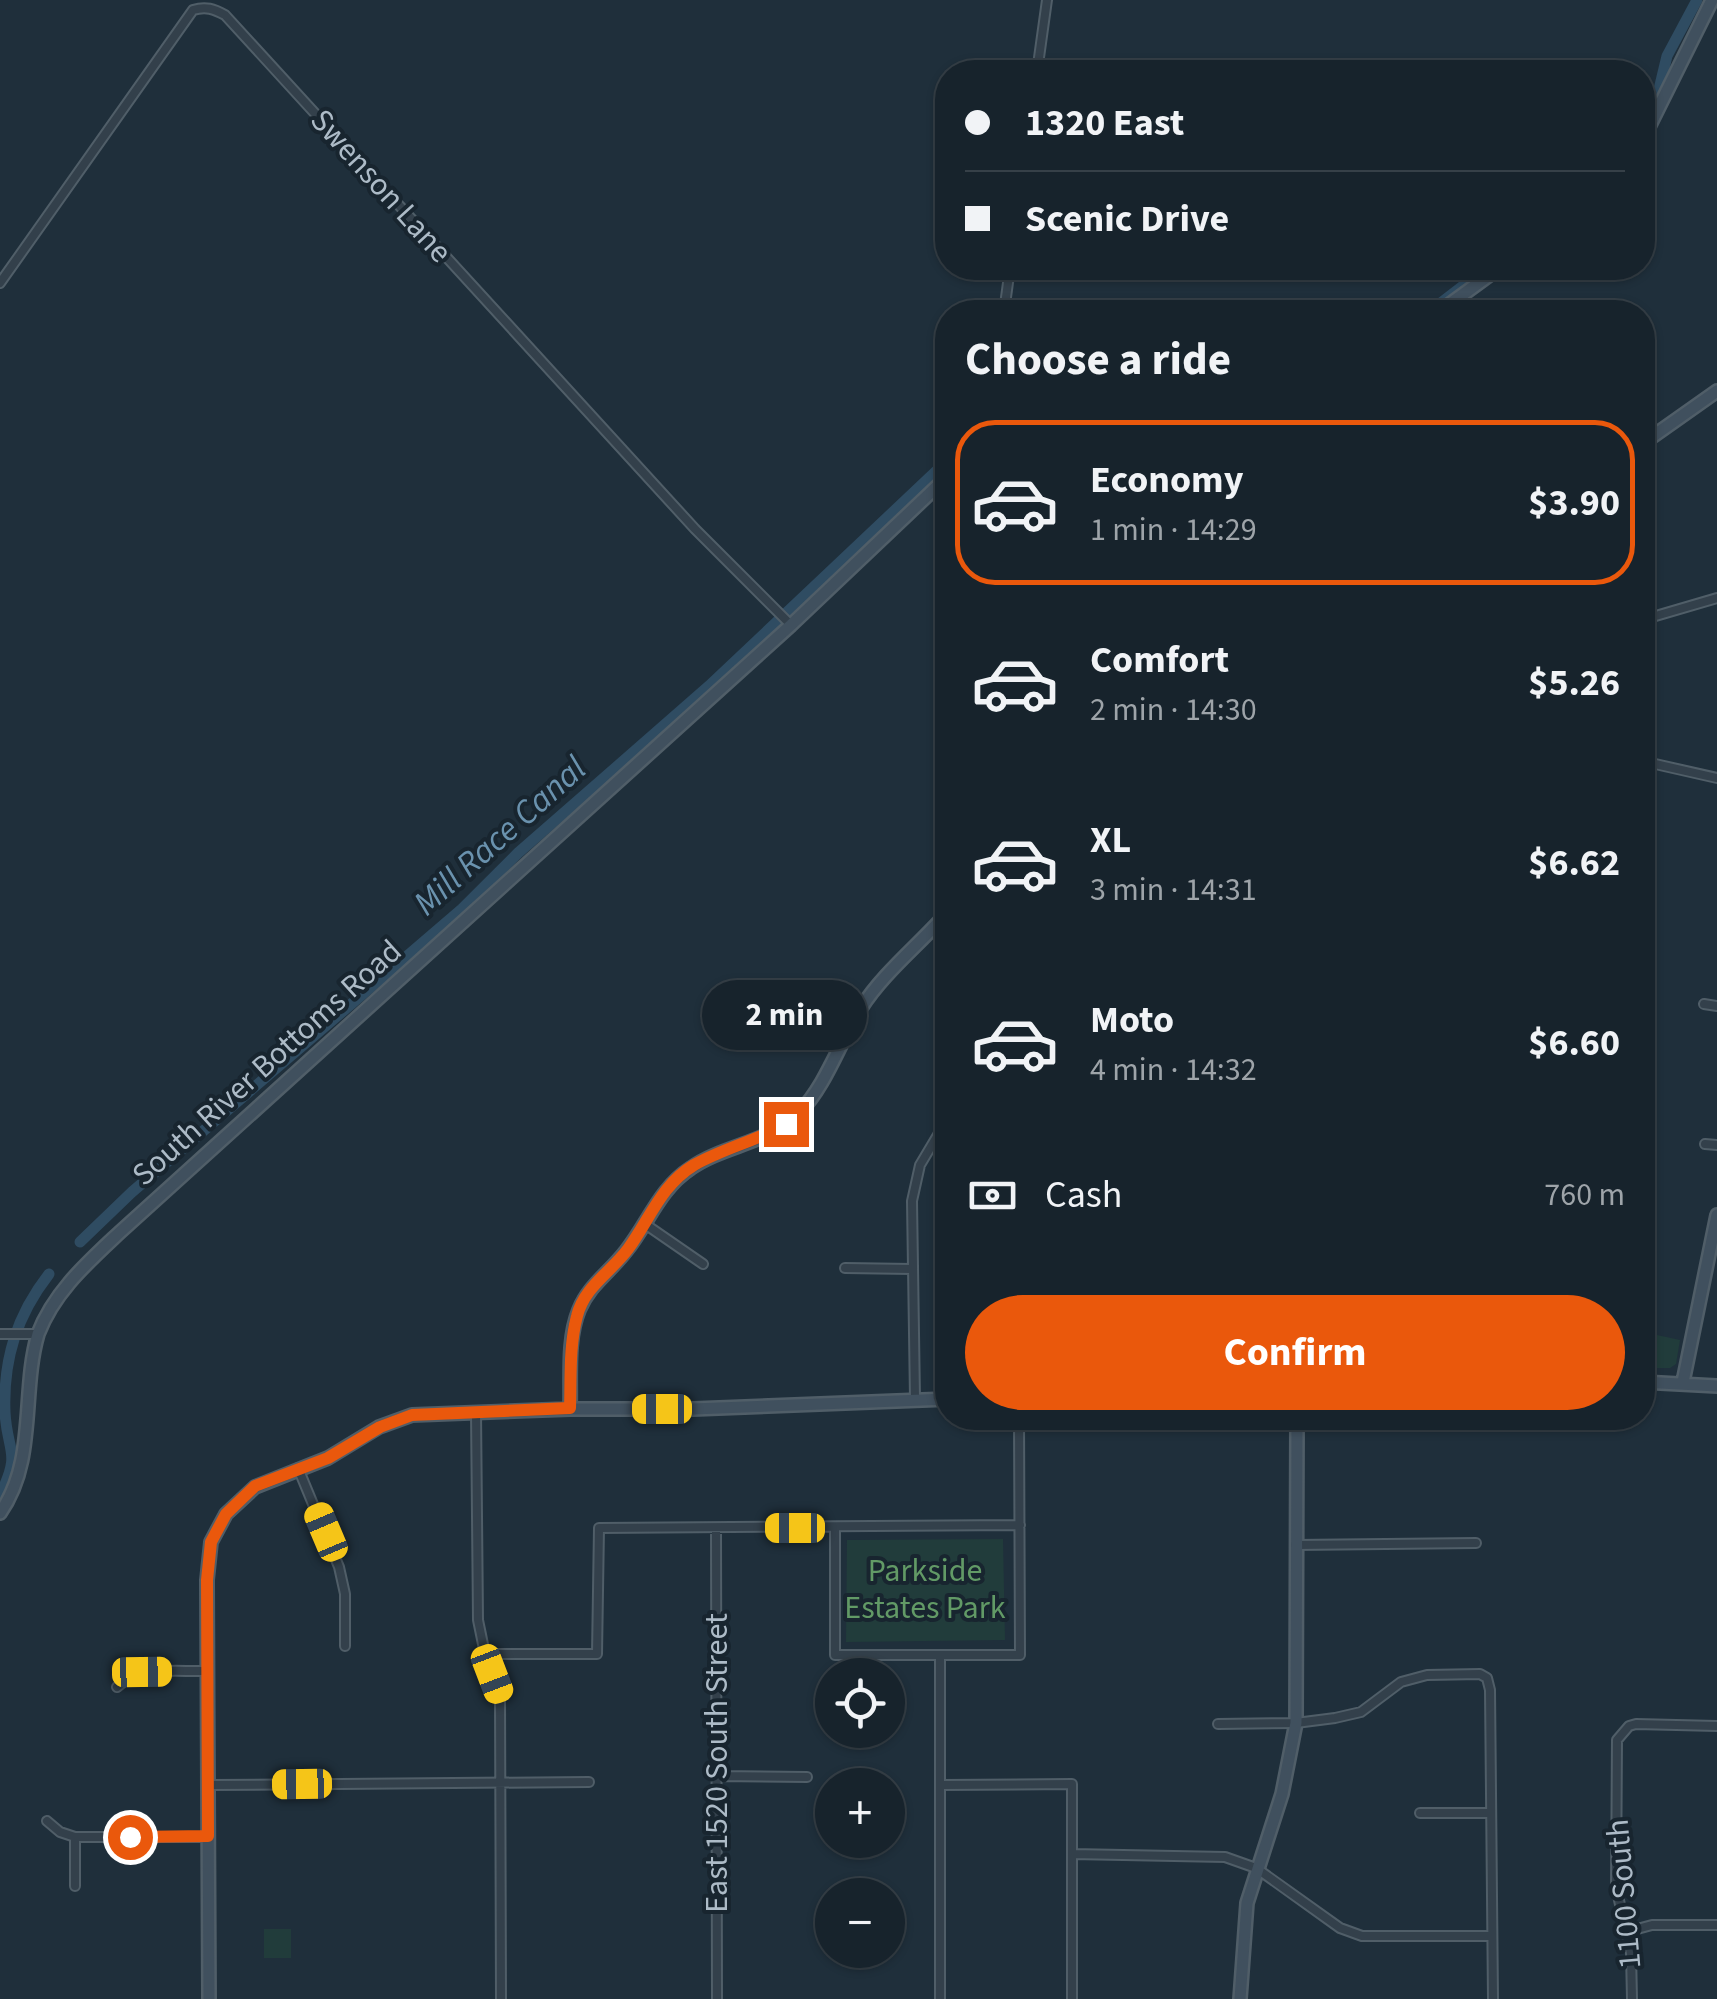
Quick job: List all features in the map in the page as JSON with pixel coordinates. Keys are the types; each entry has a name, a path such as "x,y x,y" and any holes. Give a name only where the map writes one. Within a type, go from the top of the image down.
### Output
{"street":[{"path":"1039,60 1047,0"},
{"path":"1655,115 1712,0"},
{"name":"Swenson Lane","path":"0,283 193,10 204,6 216,10 695,529 788,623"},
{"path":"1455,300 1483,280"},
{"path":"1655,435 1717,392"},
{"name":"South River Bottoms Road","path":"0,1513 8,1501 22,1457 38,1334 54,1301 109,1242 935,488"},
{"path":"1655,616 1717,598"},
{"path":"1655,763 1717,778"},
{"path":"570,1408 572,1340 578,1312 590,1288 625,1253 655,1202 692,1167 724,1150 760,1139 800,1112 838,1054 861,1008 935,930"},
{"path":"1704,1004 1717,1006"},
{"path":"915,1399 912,1201 917,1178 935,1138"},
{"path":"1705,1144 1717,1145"},
{"path":"1683,1382 1717,1215"},
{"path":"644,1224 703,1264"},
{"path":"846,1268 912,1269"},
{"path":"2,1334 38,1334"},
{"path":"1655,1382 1717,1386"},
{"path":"210,1999 207,1580 211,1542 226,1514 255,1486 328,1458 380,1427 412,1415 935,1398"},
{"path":"476,1412 478,1620 500,1694 501,1999"},
{"path":"835,1528 835,1655 1020,1655 1019,1430"},
{"path":"1240,1999 1244,1927 1256,1868 1282,1794 1296,1723 1297,1430"},
{"path":"298,1468 339,1567 345,1594 345,1646"},
{"path":"485,1654 597,1654 599,1528 1020,1526"},
{"name":"East 1520 South Street","path":"716,1528 717,1999"},
{"path":"1296,1546 1476,1543"},
{"path":"940,1655 940,1999"},
{"path":"117,1688 128,1677 142,1672 206,1671"},
{"path":"1218,1724 1296,1723 1361,1712 1401,1682 1427,1675 1480,1674 1487,1678 1493,1999"},
{"name":"1100 South","path":"1632,1999 1633,1967 1616,1887 1614,1748 1622,1732 1636,1724 1717,1726"},
{"path":"717,1776 807,1777"},
{"path":"209,1785 588,1782"},
{"path":"940,1784 1072,1784 1072,1999"},
{"path":"1420,1813 1490,1813"},
{"path":"46,1821 60,1832 75,1836 208,1836"},
{"path":"74,1886 75,1836"},
{"path":"1072,1854 1225,1856 1256,1868 1340,1928 1362,1936 1492,1936"},
{"path":"1626,1932 1652,1925 1717,1925"}],"green space":[{"path":"1655,1335 1680,1340 1676,1364 1655,1368"},
{"name":"Parkside Estates Park","path":"1003,1539 1005,1640 846,1642 847,1540"},
{"path":"264,1929 291,1929 291,1958 264,1958"}],"waterway":[{"name":"Mill Race Canal","path":"1655,106 1667,56 1697,0"},
{"name":"Mill Race Canal","path":"1445,300 1470,280"},
{"name":"Mill Race Canal","path":"80,1242 132,1192 462,909 518,853 709,686 935,472"},
{"name":"Mill Race Canal","path":"0,1495 12,1460 5,1412 10,1356 28,1305 49,1274"}],"route":[{"path":"130,1837 208,1836 207,1580 211,1542 226,1514 255,1486 328,1458 380,1427 412,1415 570,1408 572,1340 578,1312 590,1288 625,1253 655,1202 692,1167 786,1124"}]}
